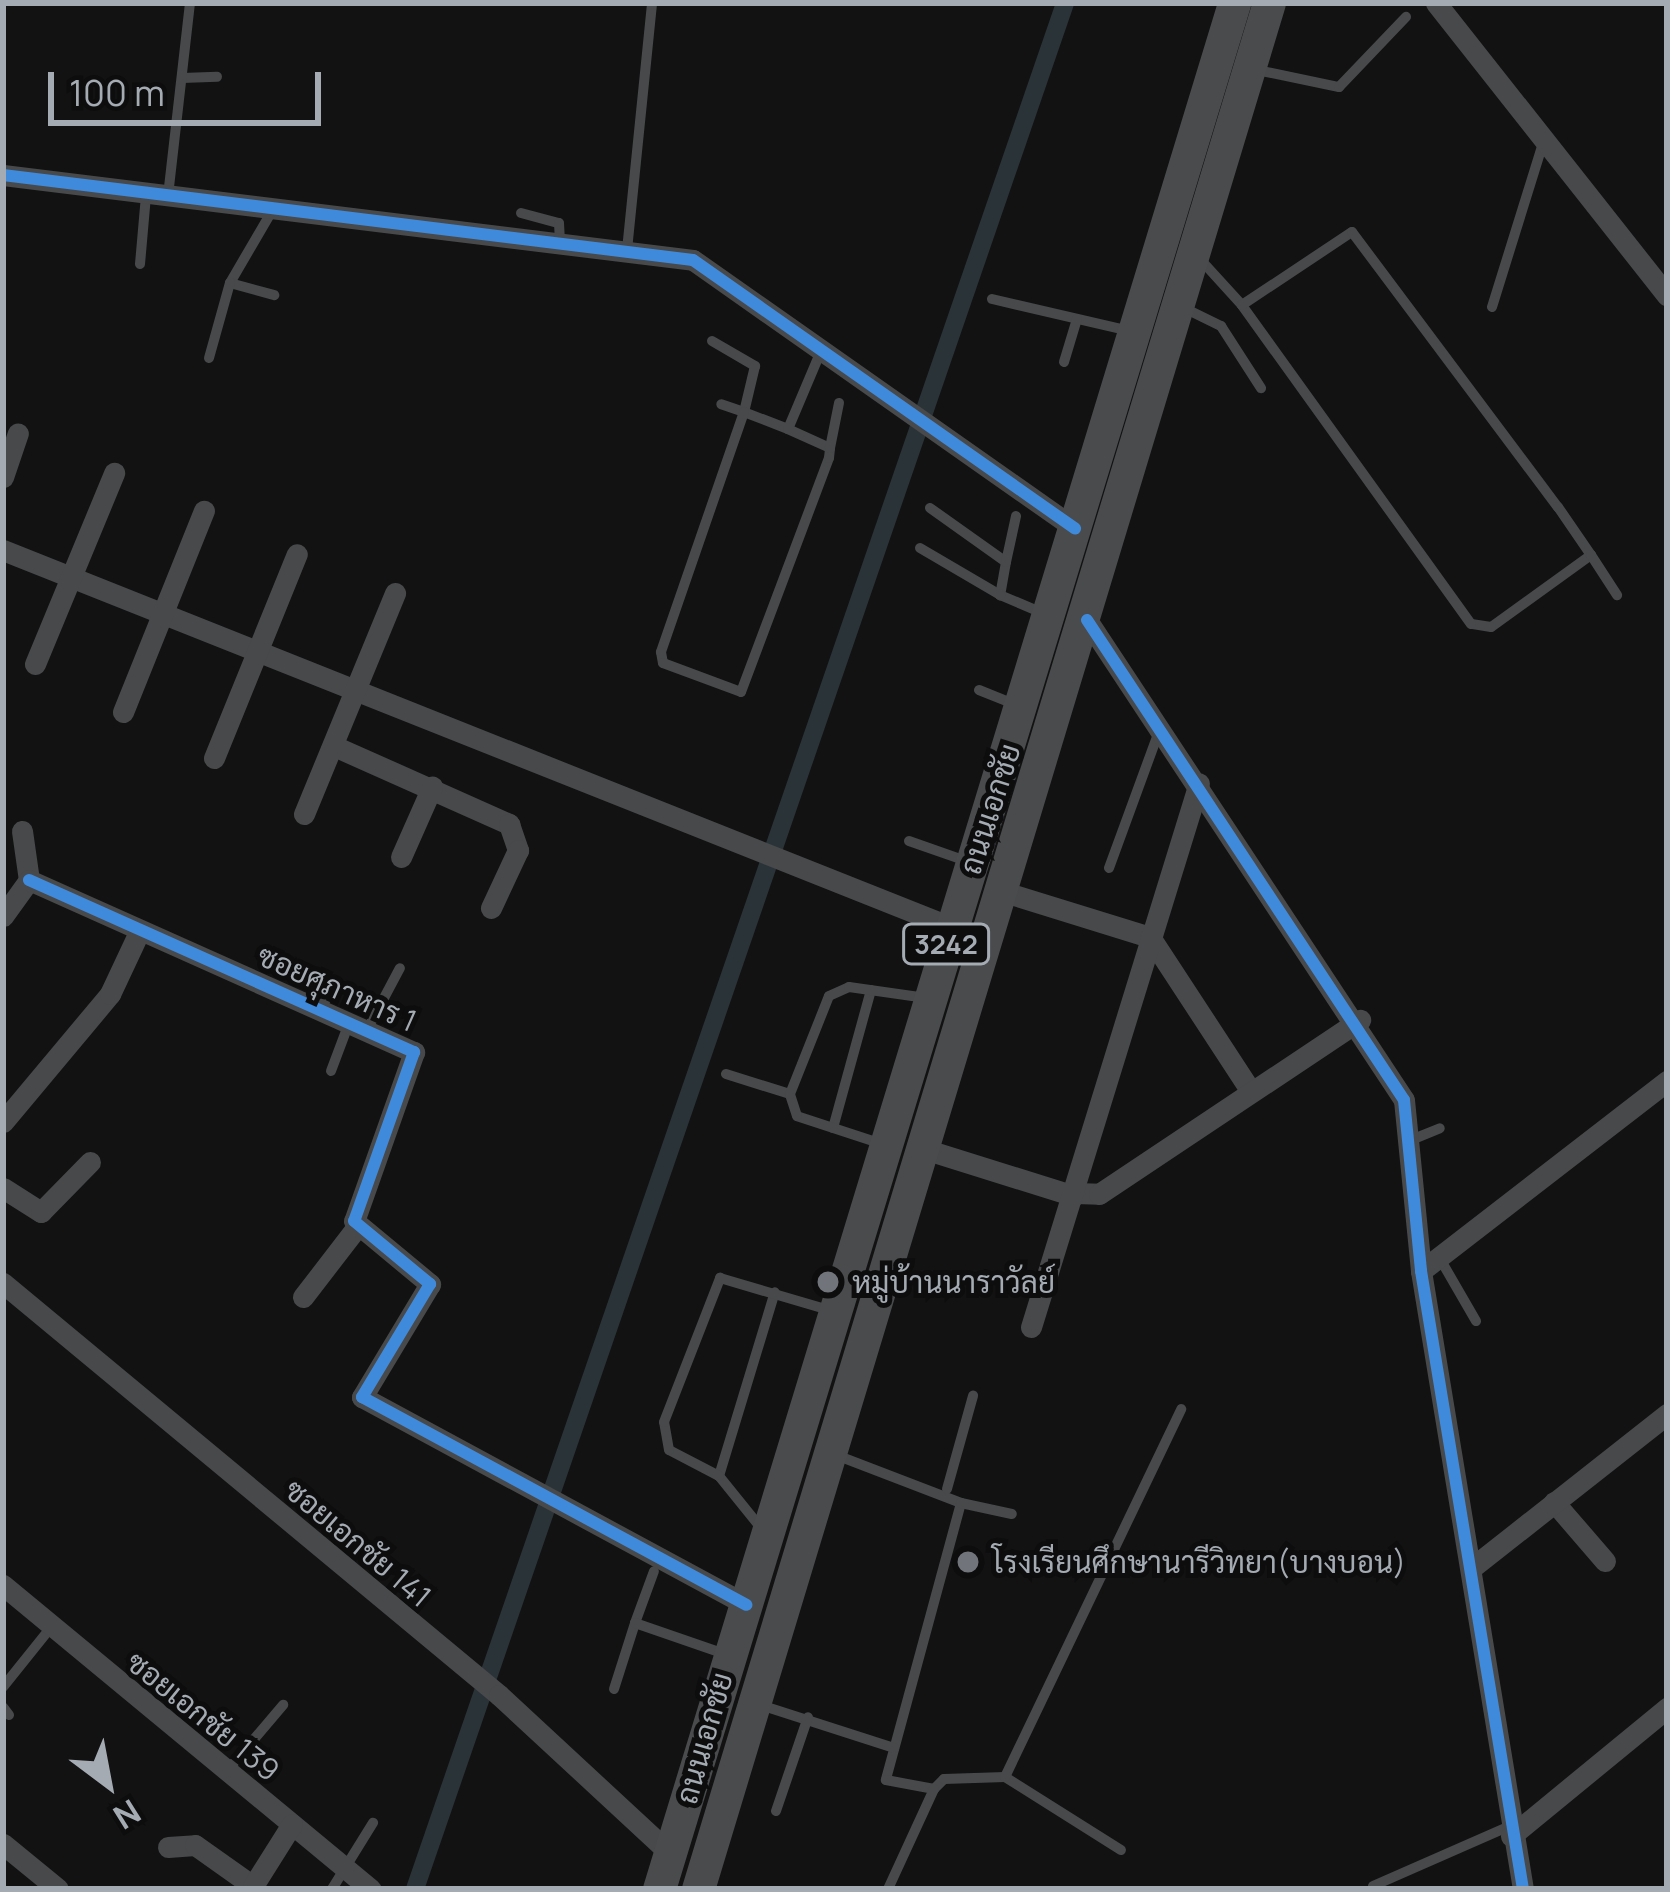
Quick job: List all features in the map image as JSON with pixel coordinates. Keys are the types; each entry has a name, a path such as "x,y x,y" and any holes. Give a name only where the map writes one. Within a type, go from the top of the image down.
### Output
{"main road":[{"name":"ถนนเอกชัย","path":"659,1889 1234,3"},
{"name":"ถนนเอกชัย","path":"698,1889 827,1453 1088,620 1268,3"},
{"path":"1051,605 1088,620"}],"street":[{"path":"1436,3 1667,296"},
{"path":"3,176 627,250 709,268 1075,528"},
{"path":"3,477 18,433"},
{"path":"35,664 114,473"},
{"path":"123,712 204,511"},
{"path":"3,550 73,574 789,869 951,927"},
{"path":"214,758 297,554"},
{"path":"304,814 395,592"},
{"path":"1088,620 1394,1075 1412,1140 1523,1889"},
{"path":"334,746 432,787 519,837 491,908"},
{"path":"1031,1327 1198,783"},
{"path":"401,856 432,787"},
{"path":"3,916 29,880 22,831"},
{"name":"ซอยศุภาหาร 1","path":"29,880 358,1027 416,1059 357,1227"},
{"path":"1001,891 1150,937 1250,1090"},
{"path":"3,1122 110,994 139,932"},
{"path":"921,1148 1075,1194 1099,1194 1360,1020"},
{"path":"1430,1264 1667,1081"},
{"path":"3,1188 41,1212 90,1162"},
{"path":"303,1298 357,1227 430,1284 361,1390 366,1403 512,1485 746,1605"},
{"name":"ซอยเอกชัย 141","path":"3,1282 454,1663 499,1695 670,1854"},
{"path":"1474,1566 1667,1414"},
{"path":"1554,1502 1604,1562"},
{"name":"ซอยเอกชัย 139","path":"3,1585 48,1631 370,1889"},
{"path":"1511,1831 1667,1708"},
{"path":"168,1847 195,1845 253,1886 292,1824"},
{"path":"3,1844 58,1889"}],"lane":[{"path":"140,263 182,78 190,3"},
{"path":"627,250 652,3"},
{"path":"1249,68 1340,87 1406,17"},
{"path":"182,78 217,77"},
{"path":"1492,307 1543,143"},
{"path":"209,358 230,283 272,211"},
{"path":"521,213 559,223 560,244"},
{"path":"1242,305 1352,232 1617,595"},
{"path":"1194,252 1242,305 1471,624 1491,627 1591,555"},
{"path":"230,283 274,295"},
{"path":"992,298 1132,332"},
{"path":"1178,304 1221,326 1261,388"},
{"path":"1064,362 1077,319"},
{"path":"712,341 754,360 744,412 663,663 746,689 830,448 839,403"},
{"path":"788,429 822,351"},
{"path":"721,404 830,448"},
{"path":"930,508 1006,562"},
{"path":"1000,595 1016,516"},
{"path":"920,548 1000,595 1051,605"},
{"path":"979,690 1022,707"},
{"path":"1109,868 1161,728"},
{"path":"909,842 972,863"},
{"path":"331,1072 400,968"},
{"path":"320,1012 335,982"},
{"path":"886,1146 797,1116 790,1094 821,1004 838,989 929,999"},
{"path":"833,1128 871,990"},
{"path":"726,1074 790,1094"},
{"path":"1412,1140 1441,1128"},
{"path":"1430,1264 1476,1321"},
{"path":"768,1537 719,1476 669,1450 664,1422 718,1281 775,1292 835,1312"},
{"path":"719,1476 775,1292"},
{"path":"947,1489 973,1396"},
{"path":"1005,1777 1181,1409"},
{"path":"827,1453 947,1489 961,1503 1012,1514"},
{"path":"934,1789 888,1783 961,1503"},
{"path":"614,1689 654,1571"},
{"path":"635,1623 728,1655"},
{"path":"3,1687 48,1631"},
{"path":"754,1703 894,1748"},
{"path":"225,1773 283,1705"},
{"path":"776,1811 808,1717"},
{"path":"888,1889 934,1789 944,1779 1005,1777 1120,1850"},
{"path":"332,1889 373,1823"},
{"path":"1373,1886 1511,1831"}],"waterway":[{"path":"415,1889 1065,3"}],"cycle path":[{"path":"3,175 693,260 1075,528"},
{"path":"1087,620 1404,1100 1421,1271 1523,1889"},
{"path":"29,880 414,1052 354,1221 430,1284 362,1397 746,1605"}],"place":[{"name":"หมู่บ้านนาราวัลย์","path":"828,1282"},
{"name":"โรงเรียนศึกษานารีวิทยา(บางบอน)","path":"968,1562"}]}
